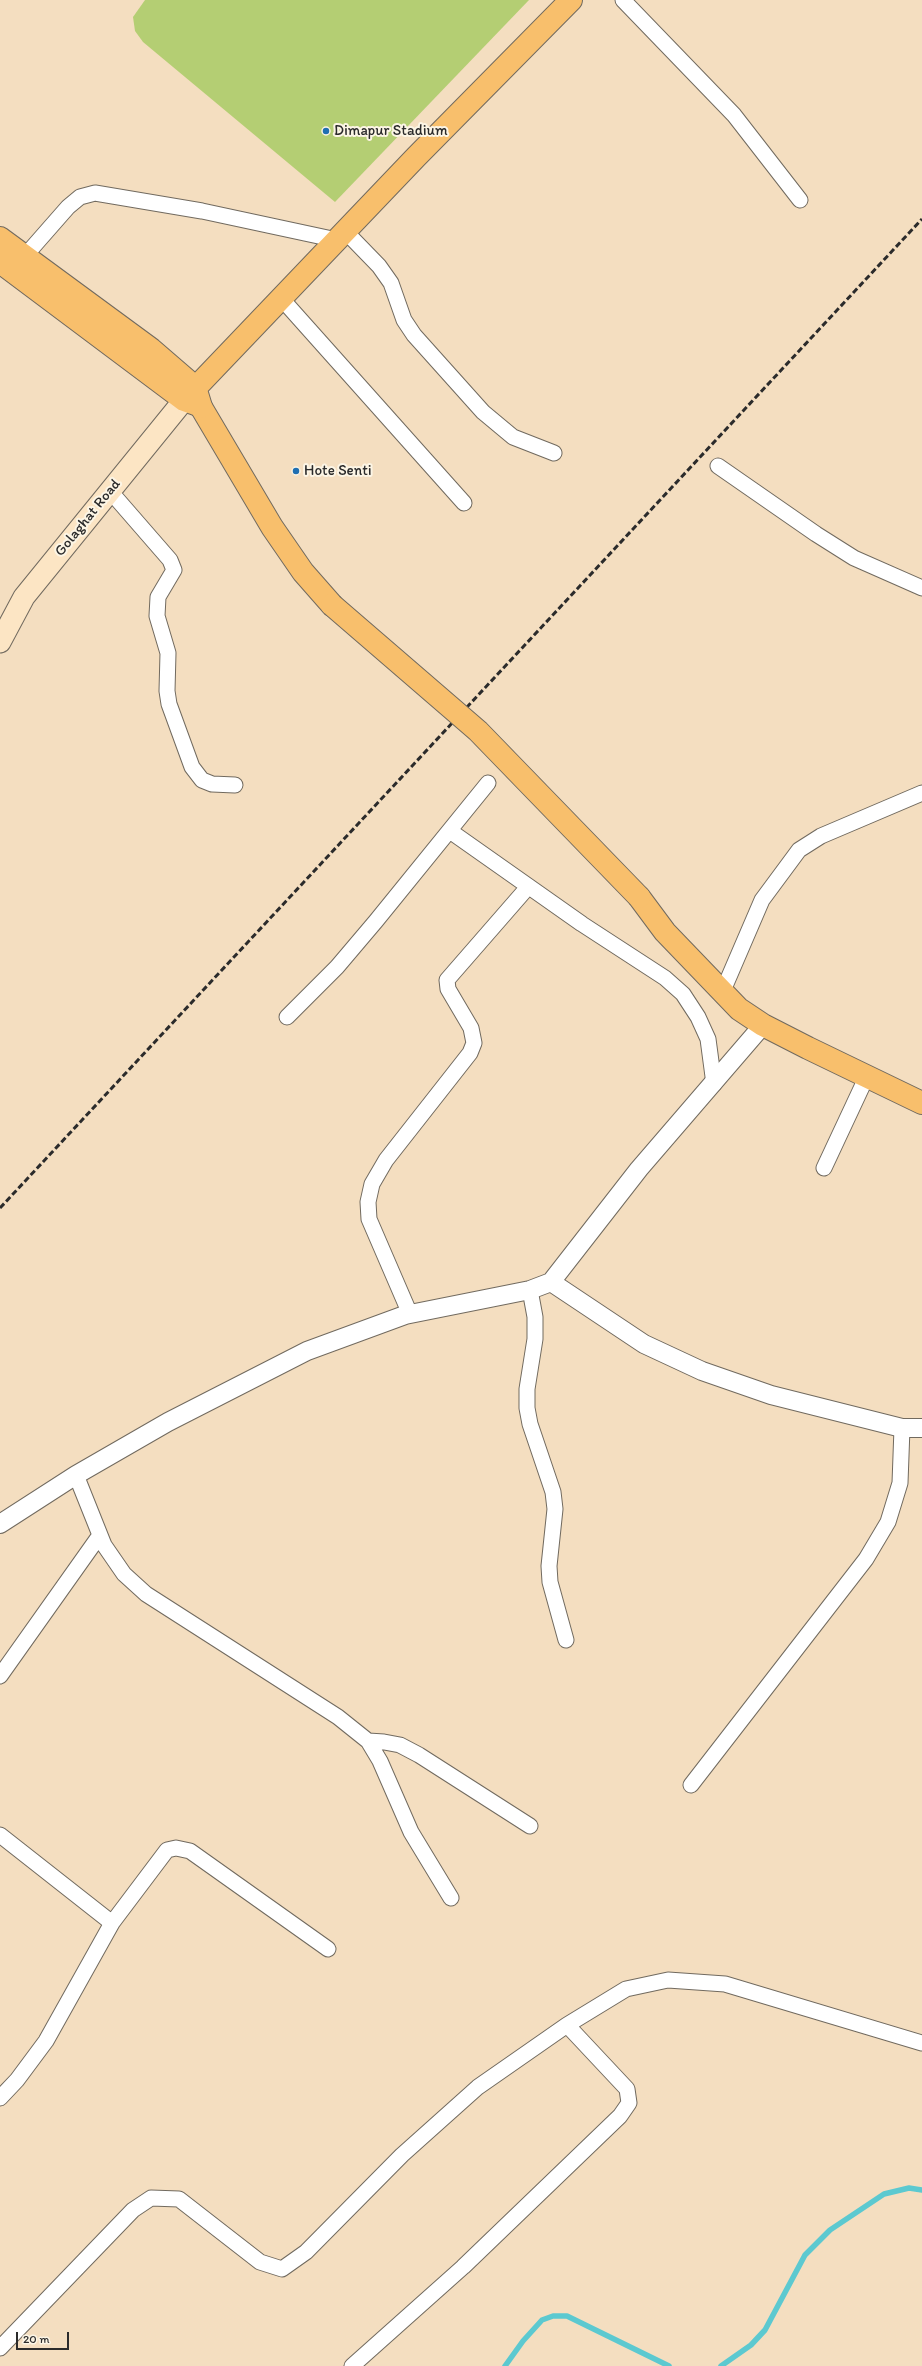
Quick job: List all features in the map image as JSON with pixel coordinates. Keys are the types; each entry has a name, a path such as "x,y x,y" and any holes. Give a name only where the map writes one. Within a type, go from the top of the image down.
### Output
{"main road":[{"path":"194,398 281,298 571,0"},
{"path":"0,238 151,348 194,398 272,526 303,572 332,605 478,732 639,897 666,932 722,993 739,1009 763,1025 922,1103"},
{"path":"0,262 194,398"},
{"name":"Golaghat Road","path":"0,642 24,597 110,491 194,398"}],"street":[{"path":"623,0 734,115 800,200"},
{"path":"25,256 68,207 80,197 94,193 341,236 379,266 391,283 404,320 414,335 483,412 513,437 554,453"},
{"path":"281,298 464,502"},
{"path":"718,466 816,534 854,558 922,588"},
{"path":"110,491 170,560 174,570 158,597 157,616 168,653 167,691 169,704 192,767 202,780 212,784 235,785"},
{"path":"287,1017 342,961 488,783"},
{"path":"722,993 762,900 799,850 835,829 922,793"},
{"path":"450,831 528,886 665,978 683,994 698,1018 708,1039 714,1084"},
{"path":"410,1314 369,1219 368,1202 372,1184 386,1160 470,1053 474,1043 472,1028 448,989 448,980 451,974 528,886"},
{"path":"0,1524 76,1475 182,1415 307,1350 410,1314 530,1290 551,1282 639,1169 714,1084 763,1025"},
{"path":"824,1168 867,1076"},
{"path":"551,1282 644,1344 702,1371 771,1395 902,1428 922,1428"},
{"path":"530,1290 535,1317 535,1339 527,1389 527,1408 530,1424 553,1492 555,1510 549,1566 550,1582 566,1640"},
{"path":"691,1785 866,1559 888,1522 900,1482 902,1428"},
{"path":"76,1475 104,1545 124,1574 146,1594 338,1717 368,1742 380,1761 411,1832 451,1898"},
{"path":"0,1676 100,1534"},
{"path":"368,1742 384,1742 400,1745 419,1755 530,1826"},
{"path":"0,1835 112,1923"},
{"path":"0,2098 17,2080 46,2041 112,1923 167,1850 176,1848 190,1852 328,1949"},
{"path":"0,2348 133,2210 151,2198 179,2199 260,2262 282,2269 306,2252 402,2155 478,2087 567,2026 626,1989 668,1980 725,1984 922,2044"},
{"path":"352,2366 463,2267 620,2116 629,2103 627,2088 567,2026"}],"green space":[{"name":"Dimapur Stadium","path":"145,0 529,0 335,202 143,42 135,31 133,17"}],"waterway":[{"path":"721,2366 751,2345 765,2330 805,2255 830,2230 884,2194 909,2188 922,2190"},
{"path":"505,2366 523,2341 542,2320 553,2316 567,2316 669,2366"}],"railway":[{"path":"0,1208 922,219"}],"place":[{"name":"Dimapur Stadium","path":"326,131"},
{"name":"Hote Senti","path":"296,471"}]}
